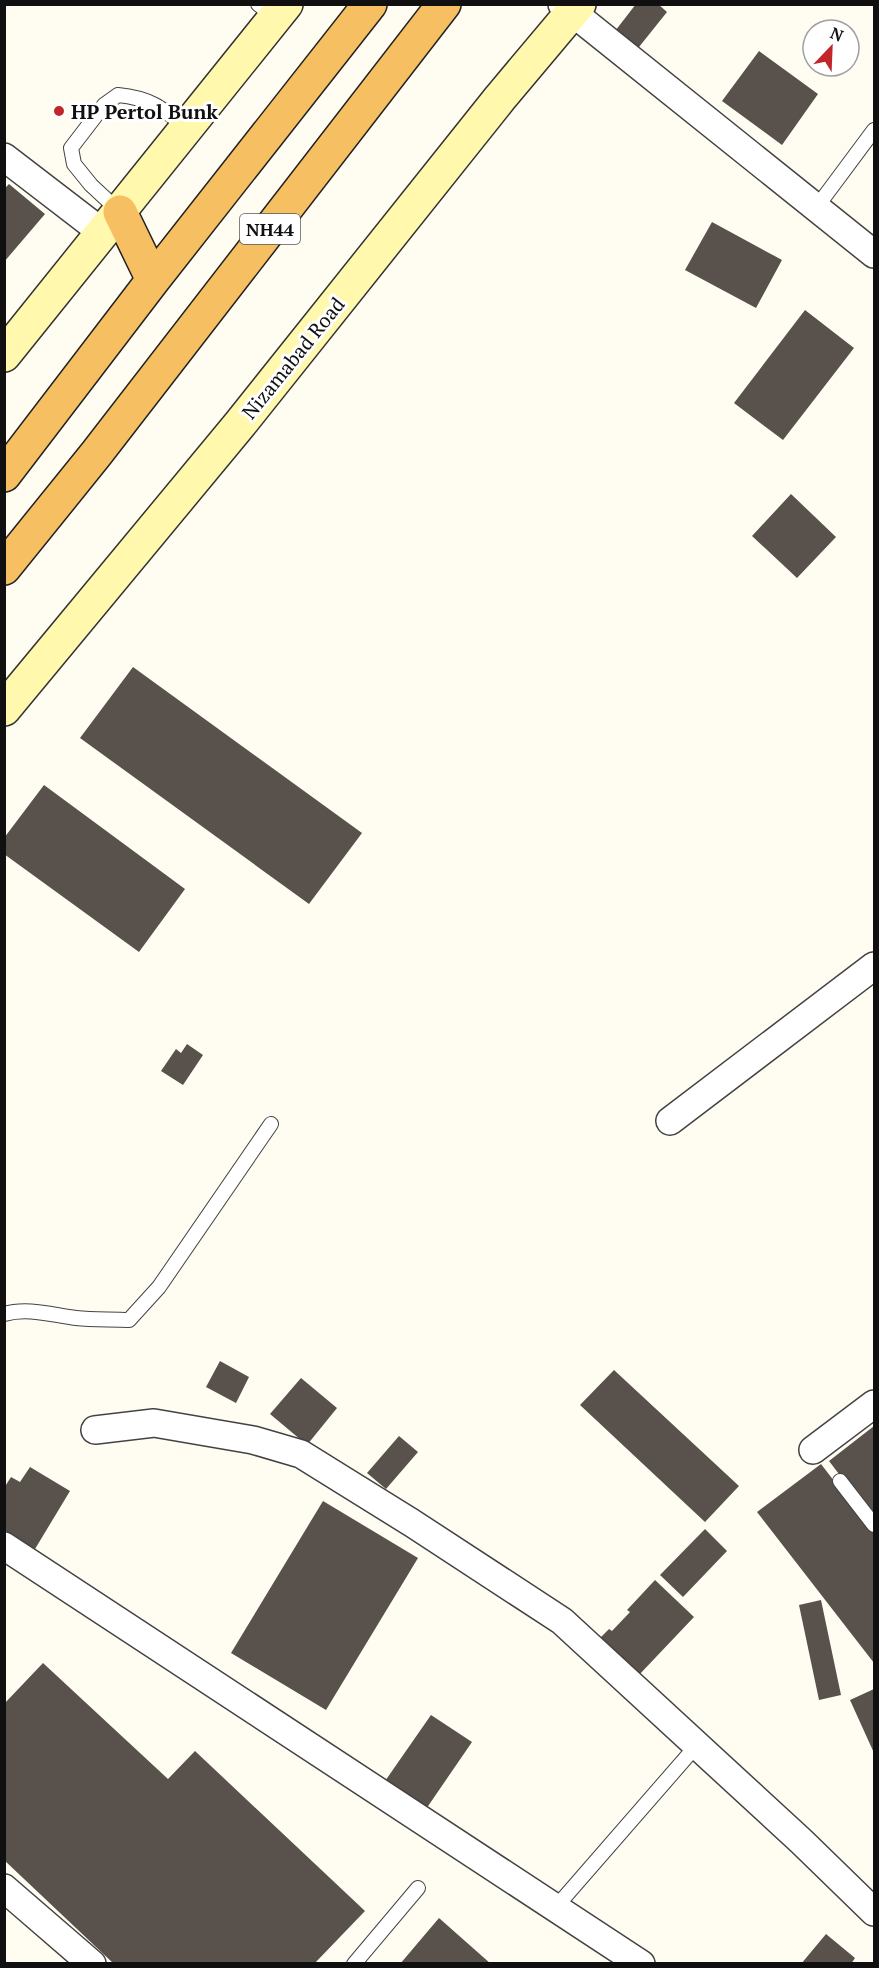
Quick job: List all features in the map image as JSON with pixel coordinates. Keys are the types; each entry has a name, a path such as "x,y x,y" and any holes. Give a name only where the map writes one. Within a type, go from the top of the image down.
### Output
{"highway":[{"name":"NH44","path":"4,475 153,280 370,4"},
{"name":"NH44","path":"4,568 103,445 444,4"},
{"path":"111,223 153,280"}],"main road":[{"name":"Nizamabad Road","path":"4,709 240,424 571,7"},
{"path":"4,355 187,128 273,9"}],"street":[{"path":"571,7 874,254"},
{"path":"4,157 111,223"},
{"path":"670,1121 874,966"},
{"path":"813,1450 874,1404"},
{"path":"95,1430 154,1423 254,1440 301,1454 562,1621 874,1912"},
{"path":"4,1546 641,1964"},
{"path":"4,1888 92,1964"}],"lane":[{"path":"111,223 91,185 74,164 71,148 104,105 118,95 139,97 163,109 187,128"},
{"path":"816,208 874,130"},
{"path":"4,1314 15,1311 34,1311 76,1318 129,1320 159,1287 271,1124"},
{"path":"840,1481 874,1525"},
{"path":"556,1907 697,1745"},
{"path":"354,1964 418,1888"}],"building":[{"path":"636,4 658,4 667,12 635,52 612,35"},
{"path":"759,51 818,94 782,145 722,101"},
{"path":"9,184 45,214 4,262 4,189"},
{"path":"712,222 782,260 756,308 685,270"},
{"path":"805,310 854,348 783,440 734,403"},
{"path":"791,494 836,537 797,578 752,536"},
{"path":"133,667 362,833 309,904 80,738"},
{"path":"44,785 185,889 139,952 4,854 4,838"},
{"path":"187,1044 203,1055 183,1085 161,1071 176,1049 181,1053"},
{"path":"220,1361 249,1377 236,1403 206,1387"},
{"path":"614,1370 739,1486 705,1522 580,1405"},
{"path":"301,1378 337,1408 307,1445 270,1414"},
{"path":"874,1426 874,1520 829,1461"},
{"path":"399,1436 418,1452 386,1489 367,1473"},
{"path":"821,1464 874,1533 874,1663 757,1512"},
{"path":"30,1467 70,1491 35,1549 4,1530 4,1488 11,1477 20,1482"},
{"path":"323,1501 418,1558 326,1710 231,1653"},
{"path":"705,1529 727,1551 683,1597 660,1575"},
{"path":"655,1580 694,1617 638,1676 599,1639 609,1629 612,1631 630,1612 627,1610"},
{"path":"821,1600 841,1695 819,1700 799,1605"},
{"path":"43,1663 168,1779 195,1751 365,1911 314,1964 114,1964 4,1860 4,1704"},
{"path":"874,1689 874,1753 850,1700"},
{"path":"431,1715 472,1742 424,1812 383,1784"},
{"path":"439,1918 491,1964 400,1964"},
{"path":"826,1934 855,1958 851,1964 801,1964"}],"place":[{"name":"HP Pertol Bunk","path":"59,111"}]}
